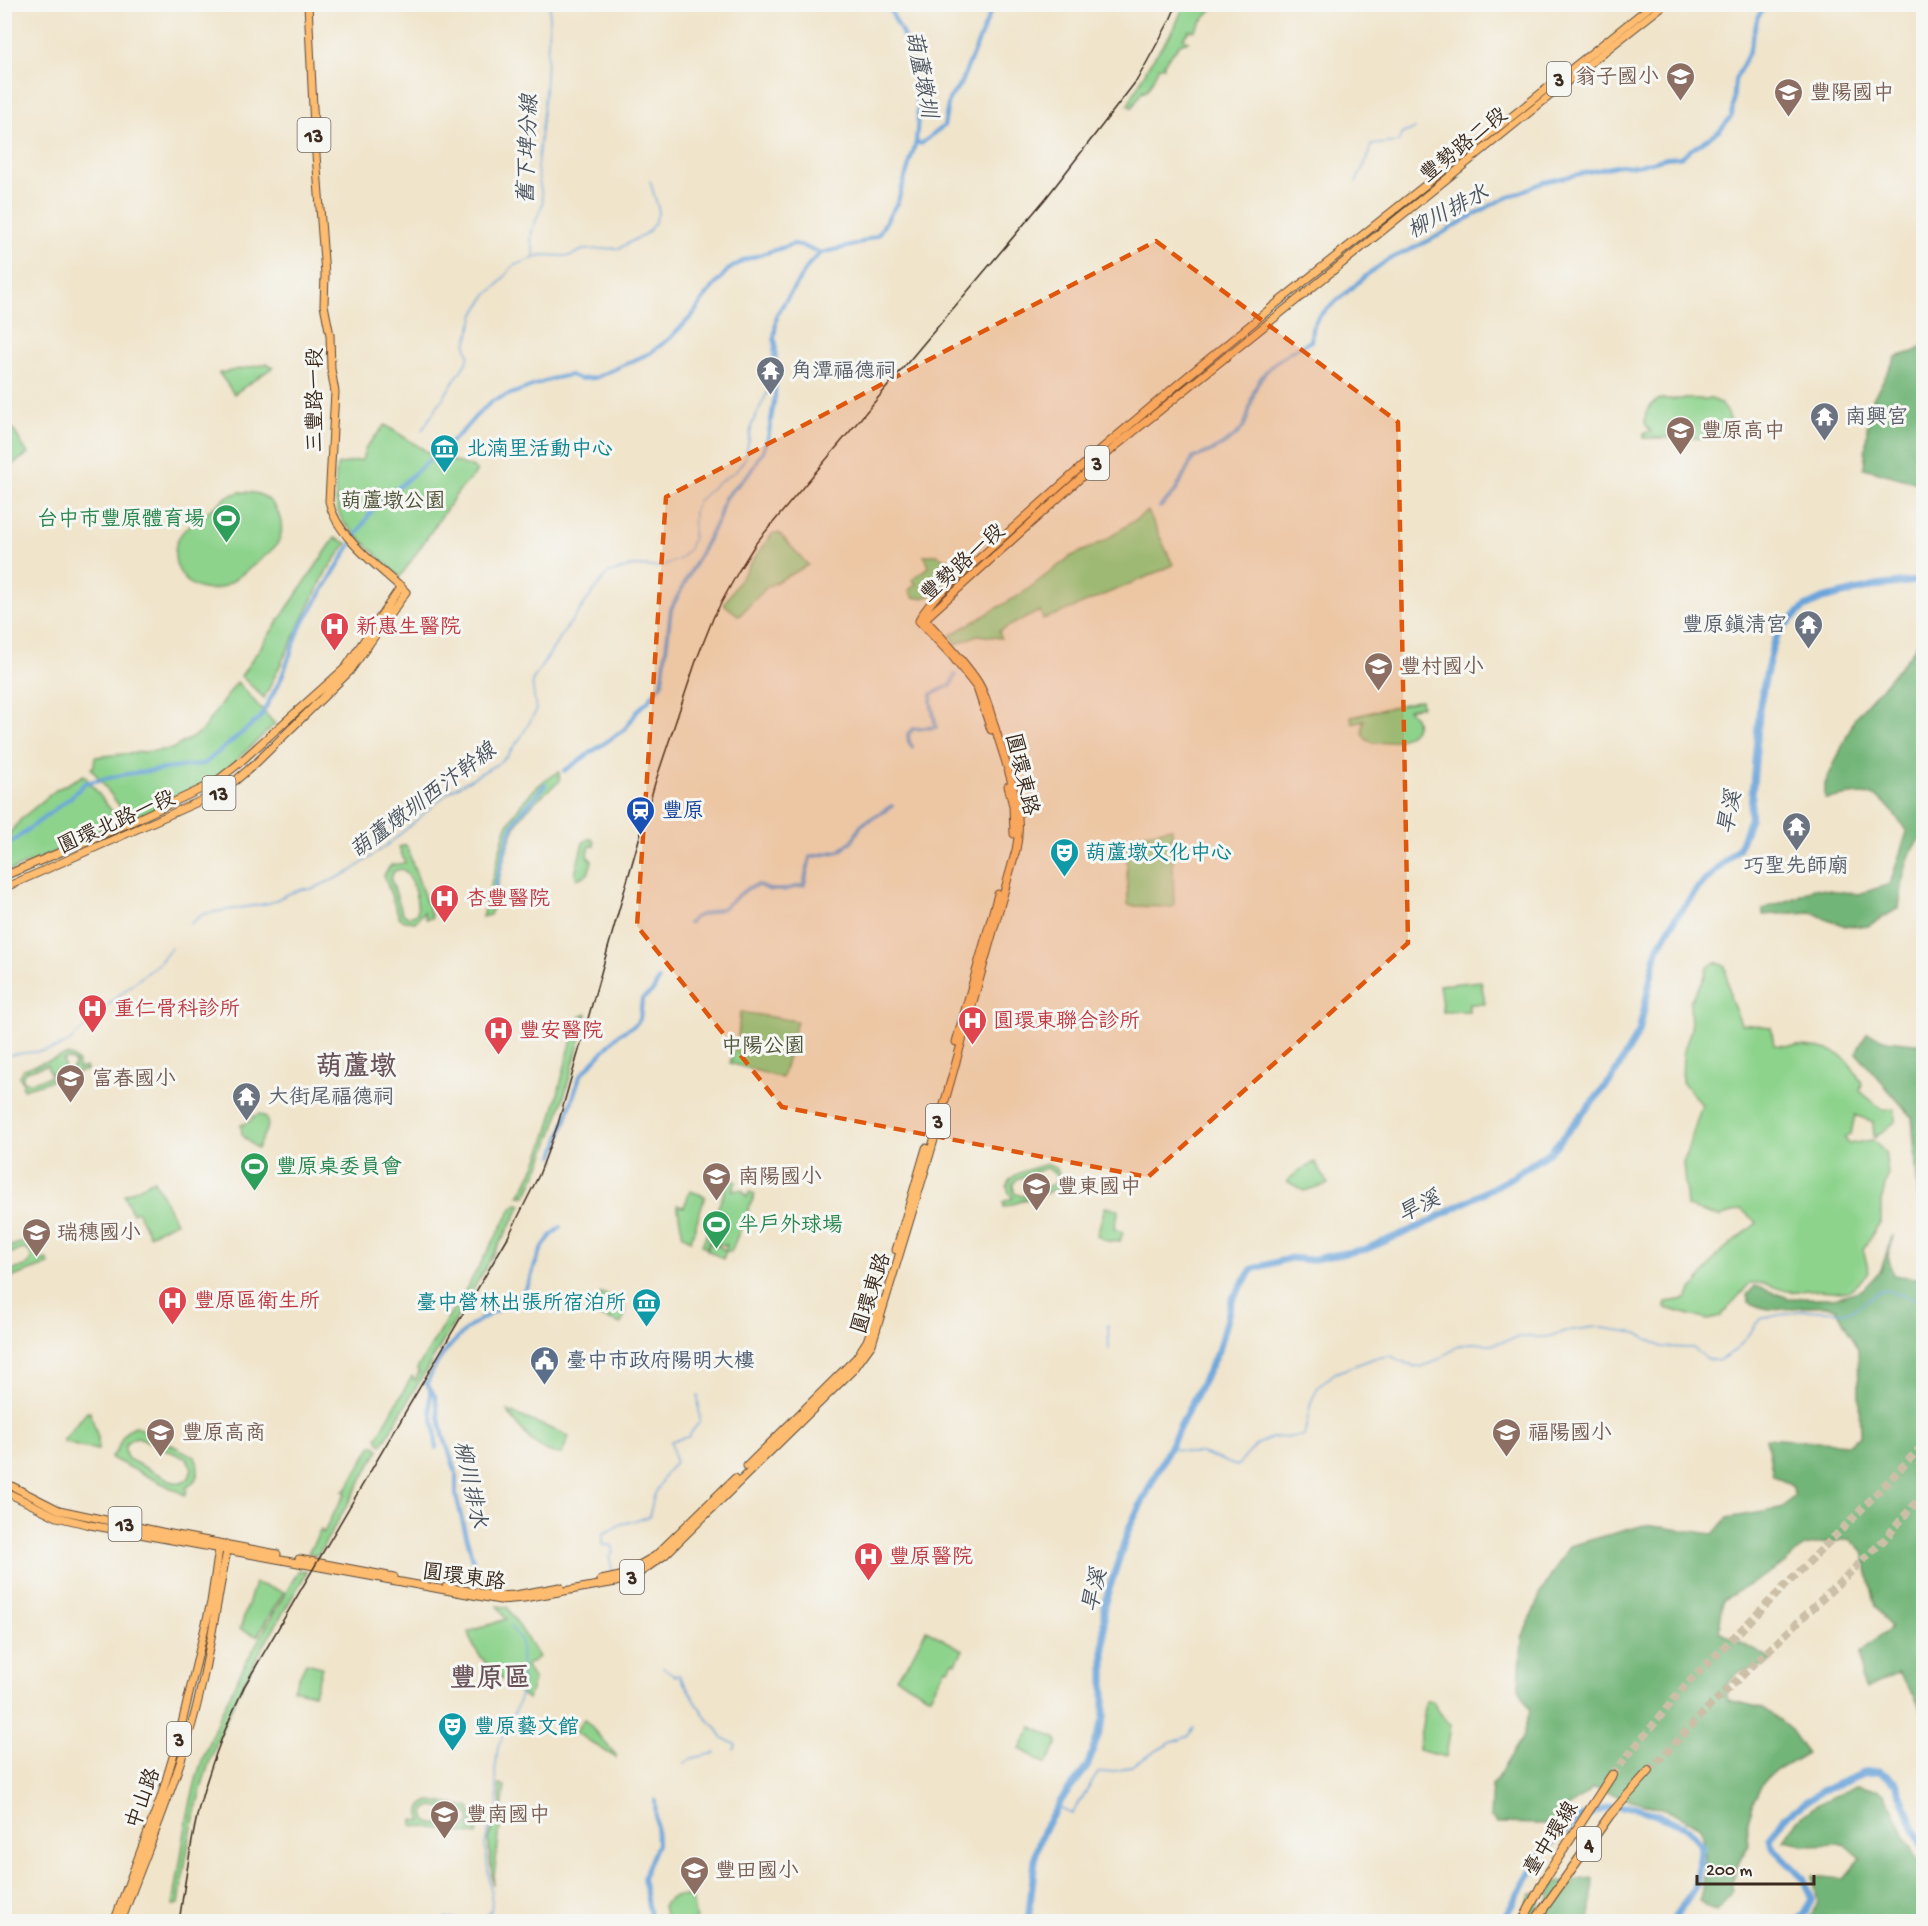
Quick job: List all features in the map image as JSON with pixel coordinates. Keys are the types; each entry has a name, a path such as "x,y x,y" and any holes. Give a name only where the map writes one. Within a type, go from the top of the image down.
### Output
{"highway":[{"name":"臺中環線","path":"1534,1922 1611,1815 1649,1771"},
{"name":"臺中環線","path":"1522,1922 1545,1878 1612,1775"}],"main road":[{"name":"三豐路一段","path":"308,4 324,264 324,305 330,335 331,369 335,392 329,501 331,511 344,532 403,589"},
{"name":"豐勢路二段","path":"1276,303 1653,4"},
{"name":"豐勢路二段","path":"1284,310 1665,4"},
{"name":"豐勢路一段","path":"922,620 921,615 934,598 1100,450 1276,303"},
{"name":"豐勢路一段","path":"922,620 1117,445 1284,310"},
{"name":"圓環北路一段","path":"4,876 127,824 214,783 346,667 403,589"},
{"name":"圓環北路一段","path":"4,888 207,798 235,781 351,671 403,589"},
{"name":"圓環東路","path":"224,1548 497,1596 515,1595 620,1576 648,1562 662,1551 856,1358 867,1341 886,1286 1014,837 1011,799 981,698 973,682 922,620"},
{"name":"13","path":"4,1482 59,1509 224,1548"},
{"name":"13","path":"4,1491 57,1517 90,1525 224,1548"},
{"name":"中山路","path":"114,1922 161,1797 178,1740 224,1548"},
{"name":"中山路","path":"121,1922 187,1743 206,1660 224,1548"}],"highlighted area":[{"path":"1156,241 1398,422 1408,943 1148,1177 782,1107 637,926 666,497"}],"green space":[{"path":"1184,5 1204,5 1211,10 1194,31 1190,30 1183,38 1188,41 1180,44 1164,63 1164,67 1159,67 1149,87 1143,90 1132,108 1128,105 1149,65 1174,29"},
{"path":"1923,345 1923,481 1914,482 1864,468 1869,406 1896,357 1916,351"},
{"path":"267,364 273,367 234,394 219,373"},
{"path":"1660,399 1711,399 1728,413 1729,425 1721,435 1713,438 1644,438 1644,433 1651,432 1645,423 1647,412"},
{"path":"8,421 28,454 5,469 5,423"},
{"name":"葫蘆墩公園","path":"385,425 429,453 474,468 477,472 458,492 400,577 343,522 336,501 337,465 362,460 366,447"},
{"name":"台中市豐原體育場","path":"240,492 252,492 269,500 280,517 280,538 268,553 227,585 208,590 196,587 186,581 175,560 175,548 180,536 189,526 228,496"},
{"path":"1148,511 1173,565 1052,616 1043,619 1040,611 999,631 1001,638 977,635 957,644 951,635 1023,593 1070,557 1104,541"},
{"path":"773,533 779,533 808,565 767,587 739,616 724,604"},
{"name":"葫蘆墩公園","path":"335,538 347,543 326,572 264,698 241,676"},
{"path":"924,555 938,555 966,567 935,594 921,598 913,597 909,590 916,584 912,580 929,566"},
{"path":"1923,634 1923,669 1912,702 1923,722 1923,837 1908,859 1899,908 1868,926 1845,926 1810,912 1763,915 1763,909 1797,897 1814,888 1859,894 1890,884 1907,832 1882,800 1866,794 1825,799 1825,784 1856,716 1911,654"},
{"path":"237,682 275,724 217,778 198,789 176,796 157,808 129,819 91,768 94,766 95,757 172,749 200,733"},
{"path":"1421,700 1422,706 1408,709 1416,721 1414,730 1405,737 1393,741 1374,743 1369,741 1363,734 1364,720 1352,723 1351,717"},
{"path":"559,772 560,781 538,799 519,820 506,853 490,915 482,917 506,828 528,796 543,782"},
{"path":"84,775 121,823 5,873 5,839 22,818 56,790"},
{"path":"1172,828 1174,905 1172,907 1130,906 1128,904 1126,839"},
{"path":"588,839 594,842 587,856 592,861 588,874 577,879 575,874 583,843"},
{"path":"406,845 432,918 426,919 424,912 415,922 405,921 399,917 384,875 391,865 405,863 399,847","holes":["402,869 412,882 417,902 417,913 411,916 402,912 391,879 394,871"]},
{"path":"1715,962 1725,966 1731,1000 1741,1024 1771,1027 1774,1045 1821,1048 1838,1054 1850,1064 1862,1083 1860,1091 1883,1110 1895,1109 1895,1122 1874,1138 1873,1122 1855,1115 1851,1134 1844,1137 1849,1144 1872,1140 1885,1152 1888,1173 1881,1202 1881,1221 1863,1249 1869,1272 1845,1292 1791,1291 1750,1283 1720,1317 1708,1320 1665,1308 1666,1302 1686,1299 1717,1255 1757,1223 1741,1209 1720,1217 1687,1207 1683,1163 1702,1105 1682,1082 1683,1054 1691,1029 1690,1001 1704,979 1707,968"},
{"path":"1481,981 1485,1004 1469,1004 1469,1011 1443,1012 1439,985"},
{"name":"中陽公園","path":"740,1012 797,1021 782,1078 730,1063 738,1038"},
{"path":"587,1014 561,1107 545,1152 526,1196 519,1196 531,1175 548,1131 579,1017"},
{"path":"1867,1033 1887,1040 1923,1044 1923,1210 1919,1205 1912,1117 1856,1053"},
{"path":"66,1055 75,1059 78,1069 86,1067 87,1070 23,1089 24,1085 19,1076 23,1069","holes":["71,1060 75,1063 72,1070 29,1083 23,1080 23,1075 27,1071 47,1065 50,1074 65,1070 63,1061"]},
{"path":"260,1114 266,1117 268,1126 257,1149 242,1135 241,1125"},
{"path":"1315,1162 1328,1184 1304,1191 1287,1181 1297,1172"},
{"path":"1047,1164 1057,1169 1060,1183 1064,1181 1066,1186 1004,1207 1003,1202 1013,1198 1008,1190 1011,1179 1024,1171","holes":["1046,1168 1055,1173 1054,1184 1022,1196 1014,1193 1013,1184 1017,1179"]},
{"path":"730,1179 736,1182 732,1190 742,1190 747,1197 750,1192 755,1194 731,1252 726,1251 723,1259 707,1250 711,1242 725,1250 727,1245 717,1244 711,1237 706,1248 702,1245"},
{"path":"154,1180 176,1222 149,1235 137,1211 132,1213 124,1195"},
{"path":"690,1191 705,1196 691,1240 683,1236 677,1205 684,1207"},
{"path":"517,1204 522,1205 468,1298 462,1296 513,1207"},
{"path":"1105,1207 1119,1210 1114,1229 1123,1232 1120,1241 1107,1241 1097,1235"},
{"path":"1894,1236 1888,1256 1893,1275 1923,1279 1923,1715 1914,1695 1898,1673 1866,1689 1861,1678 1861,1652 1890,1627 1876,1607 1863,1552 1850,1539 1804,1546 1784,1564 1723,1600 1719,1631 1773,1660 1764,1666 1739,1672 1724,1688 1728,1700 1763,1708 1791,1730 1807,1753 1766,1777 1753,1802 1747,1821 1749,1845 1731,1881 1733,1891 1716,1911 1699,1901 1704,1882 1705,1864 1700,1827 1677,1814 1593,1788 1547,1824 1497,1823 1490,1816 1492,1786 1522,1738 1530,1710 1519,1688 1522,1638 1542,1591 1569,1546 1644,1525 1713,1534 1727,1518 1781,1509 1794,1496 1793,1487 1773,1475 1766,1438 1848,1444 1860,1437 1858,1349 1836,1308 1814,1306 1771,1309 1749,1302 1747,1295 1755,1286 1789,1298 1834,1298 1862,1290 1881,1270"},
{"path":"38,1237 40,1242 33,1245 38,1252 39,1261 47,1259 49,1264 5,1280 5,1273 28,1265 31,1258 30,1252 24,1249 5,1255 5,1248"},
{"path":"601,1293 623,1301 625,1315 621,1324 594,1314"},
{"path":"458,1301 465,1304 382,1445 377,1438 412,1376 415,1380 419,1372 417,1369"},
{"path":"87,1411 90,1412 98,1437 98,1450 63,1441"},
{"path":"507,1411 569,1436 562,1454 545,1450 531,1440"},
{"path":"135,1426 195,1457 198,1466 197,1475 186,1488 185,1495 111,1458 125,1433","holes":["138,1437 187,1459 192,1468 189,1478 182,1483 174,1482 128,1459 125,1448 130,1440"]},
{"path":"372,1445 376,1445 379,1450 318,1555 308,1553 321,1530 324,1533 346,1493 343,1491 346,1490"},
{"path":"299,1570 307,1572 254,1664 219,1735 204,1777 195,1813 179,1904 173,1905 192,1796 211,1736 246,1664"},
{"path":"255,1583 284,1592 257,1636 240,1629"},
{"path":"497,1606 507,1607 539,1657 526,1666 534,1681 528,1699 484,1661 468,1632 506,1619"},
{"path":"926,1630 963,1650 956,1663 953,1662 949,1669 946,1668 930,1696 896,1677 908,1664"},
{"path":"306,1663 322,1667 314,1694 293,1689"},
{"path":"1426,1701 1433,1701 1437,1710 1451,1725 1446,1757 1418,1750"},
{"path":"584,1719 616,1755 616,1758 575,1732"},
{"path":"1032,1727 1057,1739 1057,1745 1046,1764 1020,1749"},
{"path":"499,1785 505,1786 493,1885 488,1839 501,1807"},
{"path":"1857,1786 1878,1788 1885,1793 1915,1857 1923,1866 1923,1921 1808,1921 1818,1902 1813,1876 1843,1879 1861,1858 1845,1844 1804,1845 1784,1841 1798,1820 1815,1806"},
{"path":"431,1801 470,1808 475,1818 470,1829 478,1831 477,1835 412,1825 413,1820 422,1821 420,1808","holes":["432,1806 465,1811 470,1815 470,1823 464,1828 429,1823 424,1813"]},
{"path":"1593,1878 1590,1921 1518,1922 1531,1894 1542,1893 1535,1921 1549,1920 1550,1883"},
{"path":"691,1891 696,1921 666,1921 663,1906 665,1903 673,1897 687,1897 686,1892"}],"waterway":[{"path":"289,4 295,6"},
{"name":"舊下埤分線","path":"535,257 531,241 532,231 543,202 537,169 545,92 550,4"},
{"name":"葫蘆墩圳","path":"564,771 625,729 662,683 671,609 719,518 724,499 750,472 768,438 775,396 776,343 774,339 777,314 810,263 821,253 855,245 878,235 898,201 916,142 918,118 916,95 904,37 887,4"},
{"name":"葫蘆墩圳","path":"916,142 921,144 944,126 949,99 960,85 994,4"},
{"name":"柳川排水","path":"1160,507 1175,492 1193,458 1222,445 1241,430 1254,392 1263,375 1285,355 1311,341 1312,329 1318,317 1386,261 1434,238 1497,202 1544,182 1620,165 1636,166 1680,157 1719,131 1732,116 1735,80 1749,52 1758,16 1768,4"},
{"path":"1356,182 1370,153 1371,145 1398,142 1403,133 1415,129"},
{"path":"422,430 466,363 469,356 466,345 475,314 485,297 513,266 542,255 570,256 583,250 620,248 648,232 659,211 650,181"},
{"path":"4,848 71,797 85,783 126,774 204,764 260,718 281,679 300,628 372,510 462,432 492,401 551,379 570,375 580,379 595,378 650,353 669,339 692,316 728,270 744,260 794,244 821,253"},
{"name":"葫蘆燉圳西汴幹線","path":"190,924 203,914 270,903 288,894 303,889 312,889 350,872 390,843 450,791 507,756 536,711 532,681 565,630 607,574 632,566 665,565 680,559 689,549 693,537 694,511 697,502 715,485 736,471 745,459 752,424 770,387 774,339"},
{"name":"旱溪","path":"1028,1922 1036,1852 1043,1831 1062,1799 1087,1767 1104,1718 1104,1605 1129,1528 1218,1351 1232,1300 1252,1269 1291,1258 1309,1260 1366,1249 1421,1226 1507,1180 1550,1152 1611,1080 1639,1032 1657,950 1675,919 1698,888 1739,848 1750,819 1760,703 1772,648 1778,634 1805,607 1822,599 1876,586 1924,580"},
{"name":"柳川排水","path":"912,747 908,734 913,729 936,727 931,702 932,694 951,685 955,675"},
{"path":"491,902 510,832 517,818 545,785"},
{"name":"柳川排水","path":"689,923 695,917 723,908 748,888 758,885 770,890 783,890 804,885 810,857 840,851 853,840 861,825 892,806"},
{"name":"葫蘆燉圳西汴幹線","path":"4,1056 45,1051 68,1043 119,995 160,962 171,948"},
{"name":"柳川排水","path":"554,1156 580,1076 619,1034 635,1025 640,1019 642,999 653,991 659,979"},
{"name":"柳川排水","path":"427,1384 442,1356 458,1338 523,1291 544,1245 561,1227"},
{"path":"1169,1447 1189,1453 1202,1453 1237,1466 1257,1444 1271,1438 1304,1436 1311,1402 1318,1387 1335,1373 1375,1358 1391,1356 1414,1367 1421,1367 1438,1360 1458,1346 1470,1343 1492,1344 1521,1337 1547,1337 1566,1331 1596,1327 1637,1333 1662,1347 1693,1348 1708,1359 1718,1361 1737,1349 1760,1319 1804,1310 1845,1312 1858,1307 1879,1291 1889,1291 1915,1299 1924,1297"},
{"path":"1108,1325 1109,1349"},
{"name":"柳川排水","path":"426,1383 435,1396 441,1428 456,1473 456,1495 474,1563 486,1586"},
{"name":"柳川排水","path":"430,1388 430,1408 435,1428 436,1448"},
{"path":"613,1573 609,1556 613,1552 613,1547 603,1545 603,1534 621,1524 649,1517 654,1496 666,1473 675,1462 671,1441 688,1437 700,1421 698,1396"},
{"name":"柳川排水","path":"481,1922 491,1911 492,1903 485,1845 498,1808 495,1772 498,1746 522,1692 521,1640 510,1626"},
{"path":"663,1667 675,1676 679,1675 706,1718 723,1738 736,1745 734,1749"},
{"path":"1057,1807 1072,1814 1098,1773 1121,1770 1131,1766 1168,1744 1189,1736 1194,1728"},
{"path":"685,1763 693,1758 716,1753"},
{"path":"1796,1922 1804,1914 1812,1899 1804,1879 1772,1847 1770,1839 1784,1818 1821,1791 1864,1773 1878,1772 1896,1783 1924,1851"},
{"path":"651,1922 643,1878 657,1844 655,1800"},
{"path":"1502,1922 1541,1854 1579,1818 1609,1807 1635,1807 1684,1826 1702,1846 1696,1885 1672,1922"},
{"name":"柳川排水","path":"441,1922 445,1918 470,1922"}],"tunnel":[{"path":"1612,1775 1686,1685 1924,1444"},
{"path":"1649,1771 1706,1710 1884,1540 1924,1493"}],"railway":[{"path":"179,1922 203,1791 219,1745 245,1685 508,1237 539,1175 558,1124 655,783 696,661 714,616 756,543 1046,198 1137,80 1177,4"}],"place":[{"name":"翁子國小","path":"1680,102"},
{"name":"豐陽國中","path":"1789,118"},
{"name":"角潭福德祠","path":"770,396"},
{"name":"南興宮","path":"1824,442"},
{"name":"豐原高中","path":"1680,456"},
{"name":"北湳里活動中心","path":"445,474"},
{"name":"台中市豐原體育場","path":"226,544"},
{"name":"豐原鎮清宮","path":"1808,650"},
{"name":"新惠生醫院","path":"335,652"},
{"name":"豐村國小","path":"1379,692"},
{"name":"豐原","path":"641,836"},
{"name":"巧聖先師廟","path":"1796,852"},
{"name":"葫蘆墩文化中心","path":"1064,878"},
{"name":"杏豐醫院","path":"445,924"},
{"name":"重仁骨科診所","path":"93,1034"},
{"name":"圓環東聯合診所","path":"972,1046"},
{"name":"豐安醫院","path":"498,1056"},
{"name":"富春國小","path":"71,1104"},
{"name":"大街尾福德祠","path":"247,1122"},
{"name":"豐原桌委員會","path":"255,1192"},
{"name":"南陽國小","path":"717,1202"},
{"name":"豐東國中","path":"1036,1212"},
{"name":"半戶外球場","path":"717,1250"},
{"name":"瑞穗國小","path":"36,1258"},
{"name":"豐原區衛生所","path":"173,1326"},
{"name":"臺中營林出張所宿泊所","path":"647,1328"},
{"name":"臺中市政府陽明大樓","path":"545,1386"},
{"name":"豐原高商","path":"161,1458"},
{"name":"福陽國小","path":"1507,1458"},
{"name":"豐原醫院","path":"868,1582"},
{"name":"豐原藝文館","path":"453,1752"},
{"name":"豐南國中","path":"445,1840"},
{"name":"豐田國小","path":"694,1896"}],"district":[{"name":"葫蘆墩","path":"356,1065"},
{"name":"豐原區","path":"490,1677"}]}
